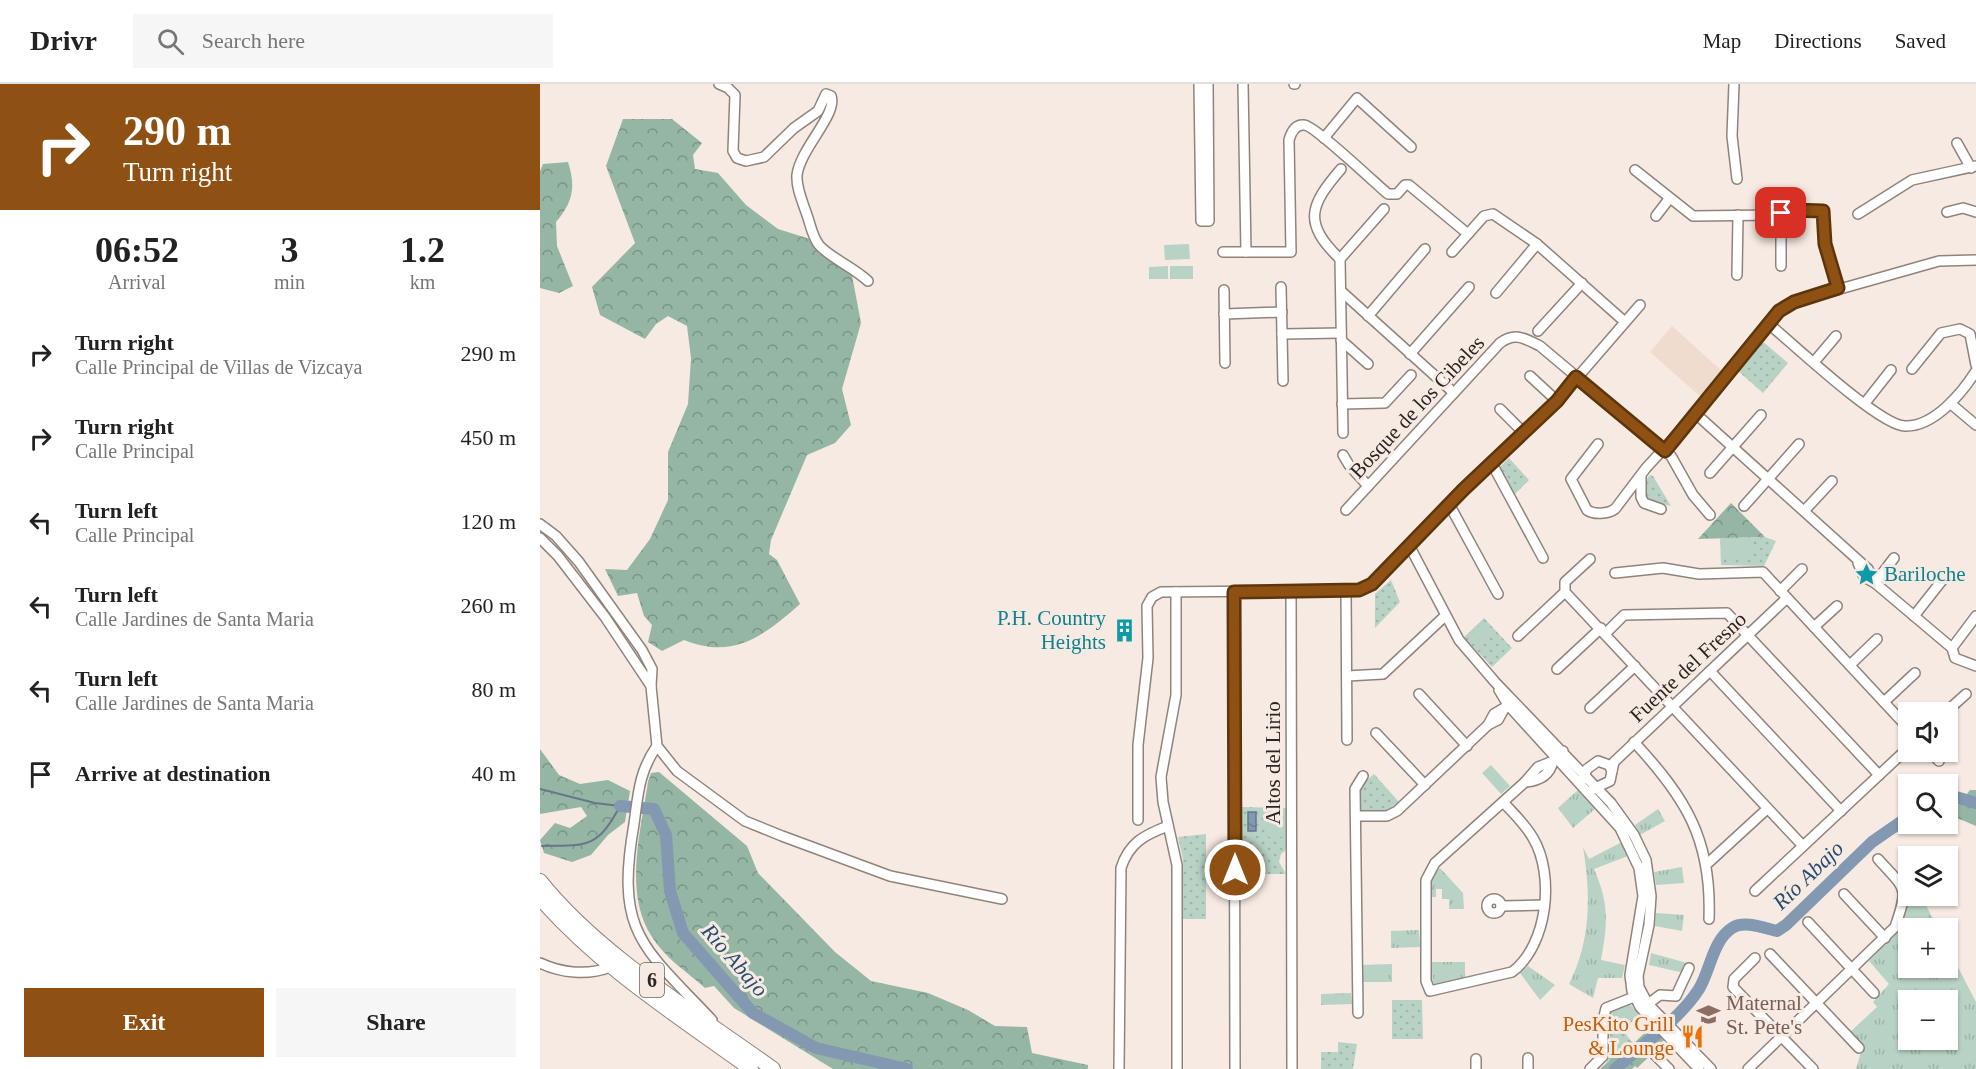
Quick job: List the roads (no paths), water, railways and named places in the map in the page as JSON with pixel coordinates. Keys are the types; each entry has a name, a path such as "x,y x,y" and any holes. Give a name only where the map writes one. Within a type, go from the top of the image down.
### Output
{"highway":[{"name":"6","path":"540,881 576,920 612,952 773,1069"},
{"name":"6","path":"540,898 565,927 610,967 751,1069"}],"street":[{"path":"718,84 728,88 735,95 733,151 736,158 746,161 764,157 794,128 818,111 826,94 831,96 832,101 827,119 805,150 797,176 800,195 813,236 821,247 854,267 868,281"},
{"path":"1199,84 1204,111 1209,221 1201,221 1205,164"},
{"path":"1204,111 1208,84"},
{"path":"1243,84 1246,252"},
{"path":"1734,84 1732,136 1737,179"},
{"path":"1324,138 1357,98 1411,147"},
{"path":"1223,252 1291,252 1289,140 1291,133 1302,125 1307,125 1324,138 1388,194 1397,194 1409,185 1468,234"},
{"path":"1858,214 1912,180 1973,167 1958,143"},
{"path":"1341,169 1320,193 1315,209 1318,235 1340,259 1343,433"},
{"path":"1635,170 1693,216 1781,213 1792,210 1823,211 1825,244 1838,288"},
{"path":"1656,216 1669,199"},
{"path":"1947,212 1963,208 1976,212"},
{"path":"1340,259 1384,209"},
{"path":"1781,213 1781,266"},
{"path":"1452,252 1484,216 1493,214 1537,244 1625,322"},
{"path":"1737,275 1738,215"},
{"path":"1496,293 1537,244"},
{"path":"1368,315 1425,249"},
{"path":"1598,444 1571,479 1587,510 1591,512 1612,511 1641,476 1660,461 1665,451 1779,311 1794,302 1838,288 1939,261 1976,260"},
{"path":"1538,331 1582,283"},
{"path":"1281,286 1282,381"},
{"path":"1410,354 1469,287"},
{"path":"1224,290 1225,363"},
{"path":"1341,291 1454,393"},
{"path":"1341,312 1349,298"},
{"path":"1138,819 1138,745 1148,658 1147,606 1152,597 1161,592 1234,592 1291,596 1359,590 1372,584 1491,462 1557,401 1640,305"},
{"path":"1224,314 1282,312"},
{"path":"1769,324 1865,404 1891,423 1903,426 1920,422 1951,405 1976,371"},
{"path":"1912,369 1941,333 1960,329 1970,334 1976,365"},
{"path":"1282,334 1341,337 1368,364"},
{"name":"Bosque de los Cibeles","path":"1346,510 1509,337 1519,336 1540,346 1576,377"},
{"path":"1814,362 1836,336"},
{"path":"1865,404 1891,370"},
{"path":"1342,404 1385,403 1411,375"},
{"path":"1530,376 1557,401"},
{"path":"1576,377 1665,451 1693,495 1710,515"},
{"path":"1951,405 1976,425"},
{"path":"1500,409 1524,433"},
{"path":"1696,414 1868,569 1875,583 1952,648 1955,658 1976,666"},
{"path":"1710,473 1761,415"},
{"path":"1744,506 1799,444"},
{"path":"1344,455 1349,465 1368,486"},
{"path":"1491,462 1543,558"},
{"path":"1641,476 1641,497 1644,503 1661,509"},
{"path":"1805,510 1832,481"},
{"path":"1449,504 1498,594"},
{"path":"540,524 555,536 579,562 642,650 652,669 651,686 657,746 677,771 745,821 890,876 1002,899"},
{"path":"540,538 558,556 605,617 651,686"},
{"path":"1410,547 1459,640 1495,682 1509,705 1557,757 1593,790 1620,828 1645,878 1642,912 1630,975 1638,996 1699,1069"},
{"path":"1875,583 1894,558"},
{"path":"1590,559 1565,582 1565,592 1803,846"},
{"path":"1615,573 1663,568 1699,574 1756,570 1763,572 1898,717"},
{"name":"Fuente del Fresno","path":"1593,790 1610,781 1610,765 1748,635 1784,594 1802,569"},
{"path":"1914,616 1944,578"},
{"path":"1346,591 1347,740"},
{"path":"1176,592 1176,695 1161,777 1168,826 1177,865 1177,1069"},
{"path":"1234,592 1235,1069"},
{"path":"1518,636 1565,592"},
{"name":"Altos del Lirio","path":"1291,596 1292,1069"},
{"path":"1814,627 1837,606"},
{"path":"1557,669 1624,615 1727,613 1879,775"},
{"path":"1347,676 1383,674 1445,616"},
{"path":"1952,648 1976,616"},
{"path":"1850,665 1877,639"},
{"path":"1590,708 1635,666"},
{"path":"1710,671 1841,811"},
{"path":"1884,702 1915,673"},
{"path":"1419,694 1467,746"},
{"path":"1957,702 1966,694"},
{"path":"1356,816 1392,814 1488,725 1498,720 1509,705"},
{"path":"1376,733 1425,785"},
{"path":"1635,742 1672,785 1686,806 1700,835 1707,864 1709,918"},
{"path":"657,746 645,764 634,819 627,890 630,911 637,934 650,954 725,1034"},
{"path":"1503,802 1534,839 1542,861 1544,905 1534,944 1521,965 1512,972 1430,991 1426,981 1426,880 1428,872 1503,802 1525,782 1538,767 1557,757"},
{"path":"1755,891 1898,757"},
{"name":"Fuente del Fresno","path":"1582,779 1592,763 1610,765"},
{"path":"1358,1013 1355,789 1363,776"},
{"path":"1707,864 1767,809"},
{"path":"1119,1069 1121,868 1125,854 1136,841 1168,826"},
{"path":"1748,1069 1895,927 1904,899 1904,891 1878,859"},
{"path":"1844,894 1885,938"},
{"path":"1501,906 1544,905"},
{"path":"1808,922 1874,993"},
{"path":"1770,954 1859,1048"},
{"path":"1755,958 1734,979 1733,987 1813,1069"},
{"path":"540,963 555,969 583,972 597,972 610,967"},
{"path":"1651,1011 1660,995 1676,996 1689,968"},
{"path":"1590,1069 1603,1056 1603,1021 1606,1008 1638,996"},
{"path":"1672,1036 1711,1069"},
{"path":"1655,1055 1669,1069"},
{"path":"1528,1058 1528,1069"}],"water":[{"path":"1248,812 1256,812 1256,831 1248,831"}],"waterway":[{"name":"Río Abajo","path":"540,789 595,803 620,806 605,830 590,842 542,846"},
{"name":"Río Abajo","path":"1958,798 1976,803"},
{"name":"Río Abajo","path":"620,806 654,809 666,835 670,891 683,933 753,1013 816,1048 907,1069"},
{"name":"Río Abajo","path":"1615,1069 1671,1021 1691,1000 1703,982 1716,948 1726,933 1742,925 1754,925 1777,931 1872,842 1898,824"}],"place":[{"name":"Bariloche","path":"1866,574"},
{"name":"P.H. Country Heights","path":"1124,630"},
{"name":"Maternal St. Pete's","path":"1708,1015"},
{"name":"PesKito Grill & Lounge","path":"1692,1036"}]}
